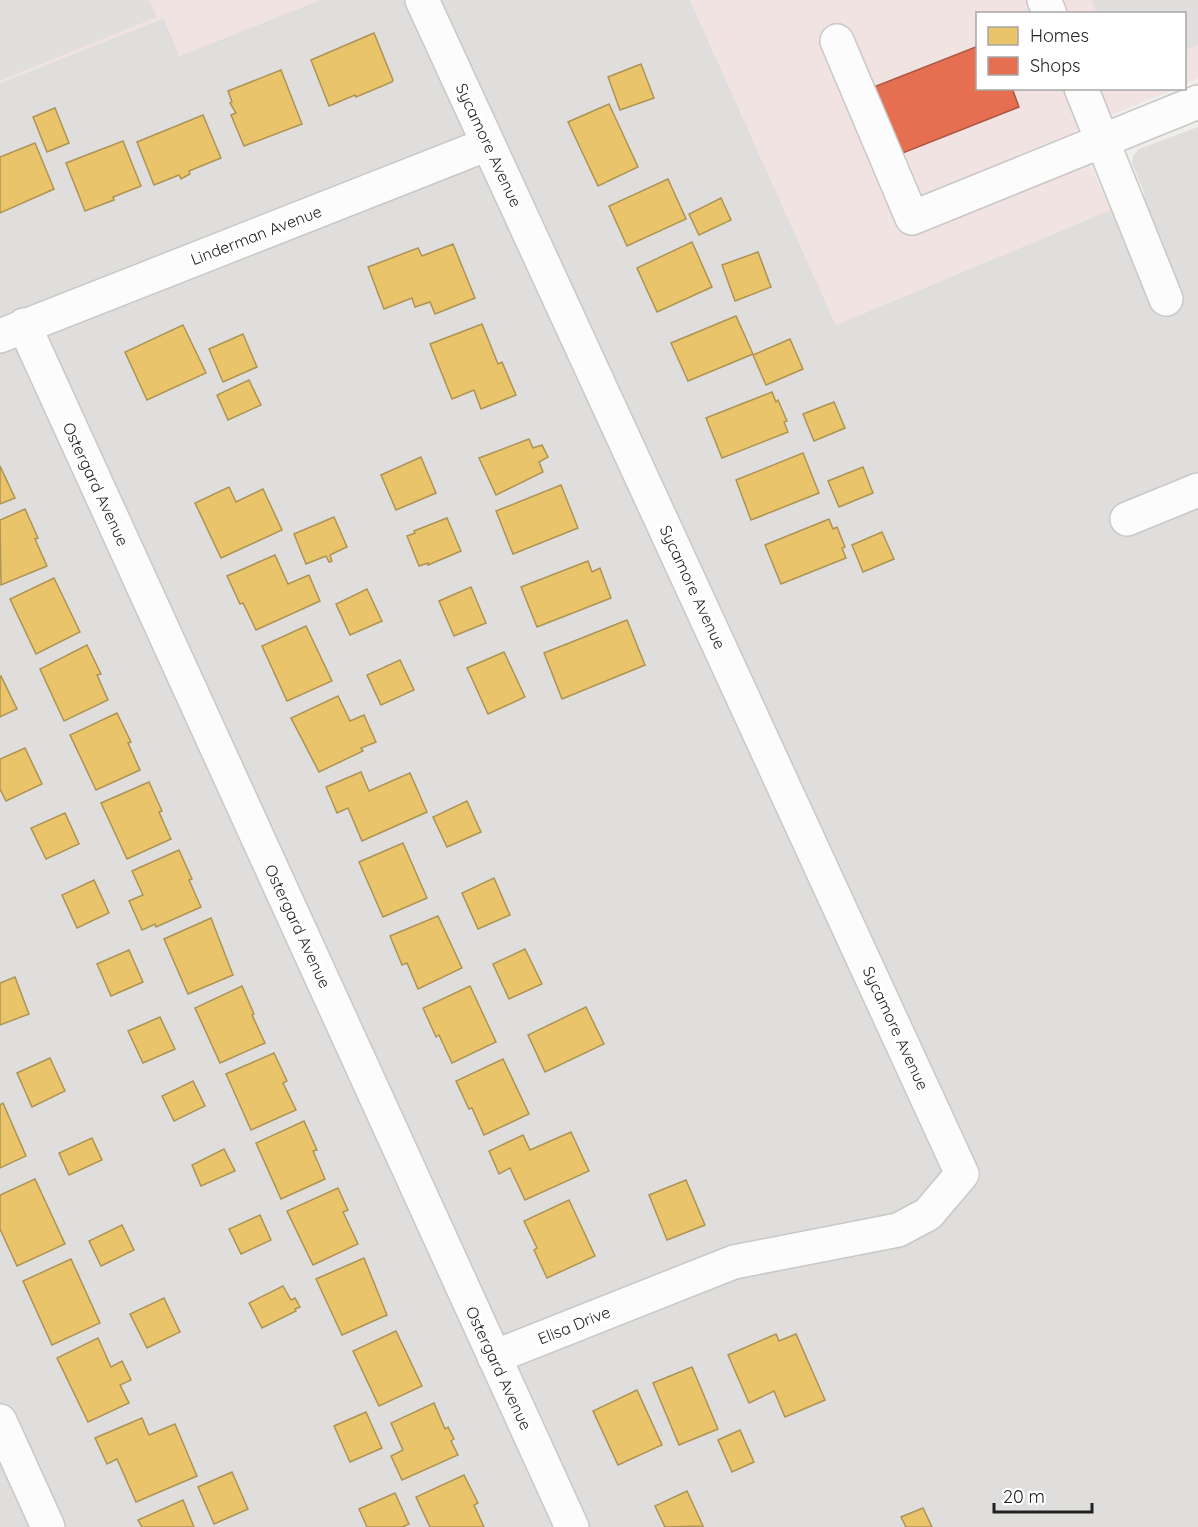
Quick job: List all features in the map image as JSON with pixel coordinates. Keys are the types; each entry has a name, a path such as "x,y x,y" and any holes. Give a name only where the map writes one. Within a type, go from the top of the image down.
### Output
{"street":[{"name":"Sycamore Avenue","path":"422,0 962,1174"},
{"path":"837,41 912,218 1198,102"},
{"path":"1082,90 1166,299"},
{"name":"Linderman Avenue","path":"12,331 488,144"},
{"name":"Ostergard Avenue","path":"12,331 572,1527"},
{"path":"1127,519 1198,490"},
{"name":"Elisa Drive","path":"494,1357 734,1262 898,1230 928,1214 962,1174"},
{"path":"0,1420 48,1527"}],"shaded area":[{"path":"0,0 320,0 179,56 164,18 0,83"},
{"path":"0,0 149,0 157,17 0,81"},
{"path":"320,0 690,0 836,325 1145,195 1132,163 1133,156 1139,149 1198,127 1198,1527 0,1527 0,83 164,18 179,56"},
{"path":"690,0 1198,0 1198,78 1186,84 1186,12 976,12 976,90 1172,90 1074,131 1111,210 836,325"},
{"path":"1092,0 1198,0 1198,45 1186,50 1186,12 1096,12"}],"building: Homes":[{"path":"374,33 392,82 329,106 311,60"},
{"path":"641,64 654,98 620,110 608,77"},
{"path":"281,70 302,124 244,146 231,115 236,113 230,103 232,102 228,91"},
{"path":"609,104 638,167 598,186 568,122"},
{"path":"55,108 69,143 47,152 33,117"},
{"path":"203,115 221,158 189,171 190,174 181,179 179,175 154,185 137,142"},
{"path":"123,141 141,186 85,211 66,163"},
{"path":"35,143 54,189 0,213 0,157"},
{"path":"668,179 686,219 627,246 609,206"},
{"path":"721,198 731,220 699,235 689,214"},
{"path":"692,242 712,287 657,312 637,268"},
{"path":"453,244 475,298 435,314 430,302 415,307 412,298 384,309 368,267 418,248 422,256"},
{"path":"758,252 771,287 735,301 722,265"},
{"path":"736,316 753,354 688,381 671,343"},
{"path":"482,324 498,364 502,362 516,395 481,409 474,390 452,399 430,344"},
{"path":"183,325 206,373 147,400 125,352"},
{"path":"243,334 257,367 223,382 209,349"},
{"path":"790,339 803,369 766,385 753,355"},
{"path":"249,380 261,405 228,420 217,395"},
{"path":"772,392 787,421 784,422 788,432 722,458 706,418"},
{"path":"834,402 845,428 814,441 803,414"},
{"path":"529,439 533,448 542,445 548,457 539,462 543,472 496,495 479,458"},
{"path":"803,453 819,493 751,520 736,480"},
{"path":"421,457 436,493 396,510 381,475"},
{"path":"0,466 15,498 0,504"},
{"path":"863,467 873,493 839,507 828,481"},
{"path":"561,485 578,528 513,554 496,511"},
{"path":"229,487 236,502 263,489 282,530 221,558 195,503"},
{"path":"25,509 47,566 1,585 0,520"},
{"path":"334,517 347,547 330,555 332,561 329,562 326,556 306,564 294,534"},
{"path":"447,518 461,551 428,565 428,563 419,566 407,536"},
{"path":"829,519 833,529 837,527 845,547 842,548 846,558 781,584 765,545"},
{"path":"882,532 894,559 863,572 852,545"},
{"path":"275,555 288,584 309,575 320,601 256,630 227,576"},
{"path":"588,561 592,572 600,568 611,598 537,627 521,587"},
{"path":"54,578 80,632 36,654 10,599"},
{"path":"471,587 486,623 454,636 439,601"},
{"path":"367,589 382,621 350,635 336,604"},
{"path":"627,620 645,665 562,699 544,653"},
{"path":"306,626 332,681 287,701 262,646"},
{"path":"87,645 101,674 97,675 108,700 64,721 40,669"},
{"path":"504,652 525,697 488,714 467,668"},
{"path":"400,660 414,690 381,705 367,675"},
{"path":"0,677 17,709 0,717"},
{"path":"338,696 350,721 364,715 376,742 361,748 363,751 319,772 291,718"},
{"path":"117,713 131,742 128,743 140,770 96,790 70,735"},
{"path":"25,748 42,784 6,801 0,789 0,759"},
{"path":"361,772 369,791 410,773 427,812 362,841 348,808 337,813 326,787"},
{"path":"149,782 171,839 127,859 101,803"},
{"path":"467,801 481,832 447,847 433,817"},
{"path":"65,813 79,844 46,859 31,828"},
{"path":"403,843 427,898 383,917 359,862"},
{"path":"179,850 201,907 156,927 155,924 142,930 129,901 143,895 132,871"},
{"path":"494,878 510,915 478,929 462,893"},
{"path":"94,880 109,913 77,928 62,895"},
{"path":"438,916 462,968 418,989 407,963 402,965 390,936"},
{"path":"211,918 233,975 188,994 164,939"},
{"path":"525,949 542,984 509,999 493,964"},
{"path":"129,950 143,982 111,996 97,964"},
{"path":"15,977 29,1014 0,1025 0,983"},
{"path":"242,986 265,1043 220,1063 195,1008"},
{"path":"470,986 496,1042 452,1063 439,1035 436,1037 423,1008"},
{"path":"586,1007 604,1044 545,1072 528,1035"},
{"path":"160,1017 175,1049 143,1063 128,1031"},
{"path":"274,1053 287,1081 283,1083 296,1110 251,1130 226,1074"},
{"path":"50,1058 65,1091 32,1107 17,1073"},
{"path":"503,1059 529,1114 484,1135 456,1081"},
{"path":"193,1081 205,1106 174,1121 162,1096"},
{"path":"3,1103 26,1156 0,1168 0,1105"},
{"path":"304,1121 317,1150 313,1151 325,1179 281,1199 256,1143"},
{"path":"571,1132 589,1171 525,1200 510,1168 499,1174 489,1151 523,1135 530,1150"},
{"path":"92,1138 102,1160 69,1175 59,1153"},
{"path":"224,1149 235,1171 201,1186 192,1165"},
{"path":"35,1179 65,1244 17,1266 0,1229 0,1195"},
{"path":"686,1180 705,1225 667,1240 649,1195"},
{"path":"338,1188 348,1210 343,1212 358,1244 313,1265 287,1211"},
{"path":"569,1200 595,1256 547,1278 534,1250 537,1248 524,1221"},
{"path":"260,1215 271,1240 241,1254 229,1229"},
{"path":"122,1225 134,1250 101,1266 89,1241"},
{"path":"364,1258 387,1315 342,1335 316,1279"},
{"path":"71,1259 100,1323 52,1345 23,1281"},
{"path":"283,1286 291,1300 295,1298 300,1307 262,1328 249,1303"},
{"path":"164,1298 180,1332 147,1348 130,1314"},
{"path":"396,1331 422,1386 379,1406 353,1351"},
{"path":"776,1334 779,1341 796,1334 825,1400 785,1417 774,1391 749,1403 728,1355"},
{"path":"98,1338 111,1367 122,1361 131,1380 120,1385 129,1403 88,1422 57,1358"},
{"path":"692,1367 718,1429 679,1445 653,1383"},
{"path":"637,1390 662,1445 618,1465 593,1411"},
{"path":"434,1403 445,1429 448,1427 454,1439 451,1441 458,1455 402,1480 391,1456 403,1450 391,1423"},
{"path":"366,1412 382,1448 350,1462 334,1426"},
{"path":"142,1418 149,1435 175,1424 197,1476 136,1502 117,1459 107,1464 95,1438"},
{"path":"740,1430 754,1462 732,1472 718,1440"},
{"path":"232,1472 248,1509 214,1524 198,1487"},
{"path":"464,1475 478,1503 474,1505 484,1527 430,1527 416,1497"},
{"path":"687,1491 703,1526 665,1527 655,1506"},
{"path":"395,1493 409,1524 402,1527 367,1527 359,1509"},
{"path":"183,1500 194,1527 142,1527 138,1520"},
{"path":"923,1508 932,1527 906,1527 901,1517"}],"building: Shops":[{"path":"976,47 976,90 1013,90 1019,107 900,154 874,87"}]}
